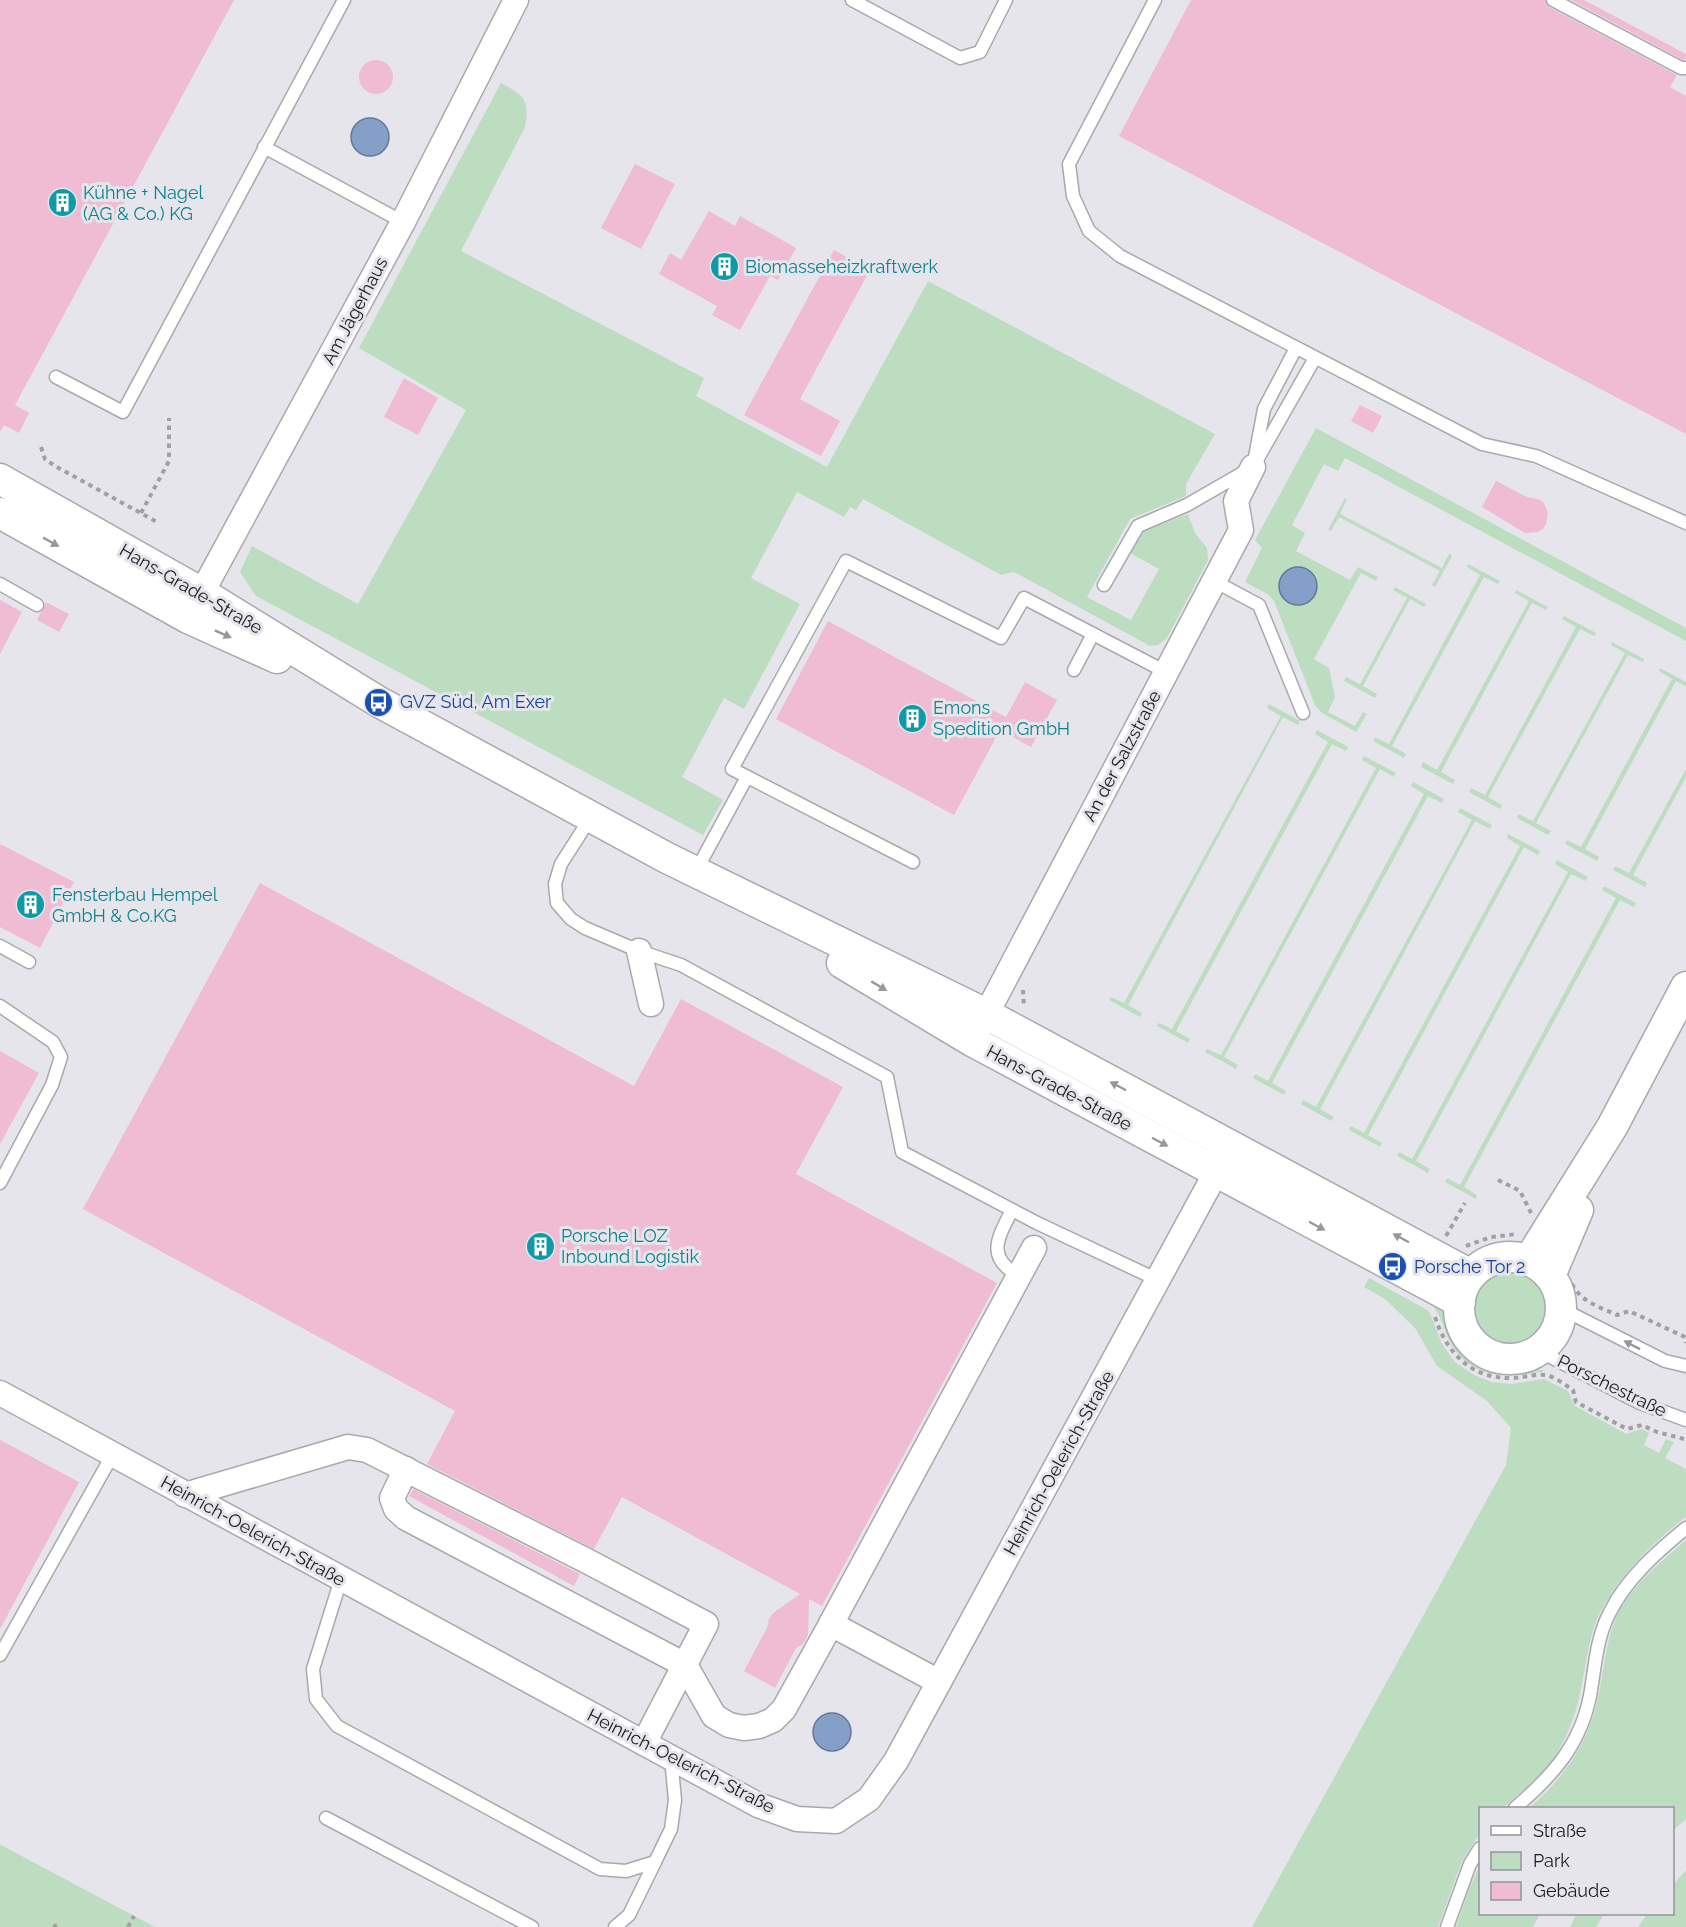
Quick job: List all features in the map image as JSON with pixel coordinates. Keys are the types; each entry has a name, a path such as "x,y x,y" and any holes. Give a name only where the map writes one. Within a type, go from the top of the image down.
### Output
{"street":[{"name":"Am Jägerhaus","path":"195,606 403,222 516,0"},
{"name":"An der Salzstraße","path":"972,1041 1241,530 1236,501 1253,467"},
{"name":"Hans-Grade-Straße","path":"0,480 195,606"},
{"name":"Hans-Grade-Straße","path":"0,513 195,606 379,702 667,858 986,1014 1471,1275"},
{"name":"Hans-Grade-Straße","path":"667,858 972,1041 1216,1172 1446,1305"},
{"path":"639,951 651,1004"},
{"path":"1544,1262 1686,987"},
{"name":"Heinrich-Oelerich-Straße","path":"0,1393 758,1805 797,1819 836,1821 869,1799 896,1761 1231,1146"},
{"path":"406,1469 392,1498 396,1509 406,1518 685,1665 714,1716 729,1725 744,1728 759,1726 773,1720 784,1709 1034,1248"},
{"path":"1514,1257 1544,1262 1560,1297 1562,1309 1551,1339 1539,1351 1524,1357 1508,1359 1491,1355 1477,1347 1467,1334 1461,1319 1446,1305 1463,1288 1471,1275 1483,1265 1497,1258 1514,1257"},
{"path":"185,1495 348,1447 367,1450 706,1624 644,1743"},
{"path":"831,1624 939,1682"}],"lane":[{"path":"56,377 123,412 344,0"},
{"path":"852,0 960,58 980,52 1006,0"},
{"path":"1155,0 1069,164 1073,196 1089,231 1120,256 1482,444 1536,456 1686,523"},
{"path":"1553,0 1681,68 1686,68"},
{"path":"264,147 403,222"},
{"path":"1253,467 1264,409 1296,348"},
{"path":"1104,585 1138,526 1187,505 1253,467 1315,358"},
{"path":"913,862 732,770 846,561 1001,638 1024,598 1166,672"},
{"path":"1214,581 1260,605 1303,713"},
{"path":"0,584 37,605"},
{"path":"1074,670 1093,634"},
{"path":"695,872 747,777"},
{"path":"591,817 561,864 555,884 557,903 571,918 585,928 639,951 681,965 887,1077 902,1152 1012,1210 1158,1280"},
{"path":"0,945 29,962"},
{"path":"0,1006 53,1041 61,1057 52,1085 0,1183"},
{"path":"1012,1210 999,1236 997,1253 1005,1268 1019,1276"},
{"path":"1562,1309 1665,1362 1686,1366"},
{"name":"Porschestraße","path":"1539,1351 1640,1403 1686,1420"},
{"path":"0,1655 113,1454"},
{"path":"1517,1807 1553,1773 1573,1742 1583,1721 1589,1698 1600,1635 1620,1594 1634,1576 1686,1528"},
{"path":"341,1579 313,1669 315,1699 337,1726 600,1869 626,1872 655,1862"},
{"path":"615,1927 629,1915 671,1829 675,1800 671,1758"},
{"path":"326,1818 532,1927"},
{"path":"1448,1927 1470,1864 1479,1850"}],"path":[{"path":"141,513 169,461 169,418"},
{"path":"41,447 41,453 45,459 55,466 157,522"},
{"path":"1023,989 1024,1007 1029,1013"},
{"path":"1498,1180 1520,1191 1532,1216"},
{"path":"1443,1242 1465,1203"},
{"path":"1460,1246 1491,1237 1544,1262 1585,1300 1617,1315 1629,1311 1684,1337 1686,1343"},
{"path":"1446,1305 1445,1342 1458,1359 1477,1371 1493,1378 1545,1374 1573,1390 1576,1402 1627,1429 1642,1425 1684,1440"},
{"path":"128,1927 134,1916"},
{"path":"53,1927 61,1923"}],"green space":[{"path":"501,83 515,91 524,100 527,111 525,127 461,251 704,378 696,396 827,467 928,281 1215,434 1186,484 1186,496 1130,519 1087,597 1131,620 1159,569 1128,552 1143,531 1188,514 1195,533 1207,548 1208,560 1167,638 1158,645 1150,646 1014,572 1001,575 863,499 856,510 850,507 844,517 797,492 751,578 800,604 744,709 724,698 682,777 723,800 703,835 256,596 240,572 252,546 358,604 466,410 359,348"},
{"path":"1316,428 1686,628 1686,641 1345,458 1338,471 1324,464 1292,525 1305,533 1296,551 1350,580 1358,567 1378,577 1376,581 1361,573 1314,659 1329,668 1335,697 1328,712 1355,726 1363,712 1367,714 1356,732 1322,713 1315,705 1274,601 1269,595 1245,582 1262,548 1255,540"},
{"path":"1345,498 1347,499 1340,514 1442,568 1449,554 1452,556 1435,587 1432,585 1440,571 1339,517 1331,531 1328,530"},
{"path":"1468,564 1500,581 1498,584 1484,577 1392,746 1406,754 1404,758 1373,741 1375,737 1389,744 1480,575 1467,567"},
{"path":"1395,587 1426,604 1424,607 1410,599 1363,686 1377,694 1375,698 1344,681 1346,677 1360,684 1407,598 1393,590"},
{"path":"1516,590 1548,607 1546,610 1532,603 1441,772 1455,780 1453,784 1421,767 1423,762 1437,770 1529,601 1515,593"},
{"path":"1564,616 1596,633 1594,636 1580,629 1488,797 1502,805 1500,809 1469,792 1471,788 1485,795 1576,627 1562,619"},
{"path":"1612,642 1644,659 1643,662 1628,655 1536,823 1551,831 1548,835 1517,818 1519,814 1533,821 1625,653 1611,645"},
{"path":"1660,668 1686,682 1686,686 1676,681 1585,849 1599,857 1597,861 1565,844 1567,840 1581,847 1672,679 1659,671"},
{"path":"1269,704 1300,721 1298,725 1283,717 1128,1005 1142,1013 1140,1017 1109,1000 1111,997 1124,1003 1281,716 1267,708"},
{"path":"1317,730 1348,747 1346,751 1332,744 1176,1031 1190,1039 1188,1043 1157,1026 1159,1023 1172,1029 1328,742 1315,734"},
{"path":"1364,756 1396,773 1394,777 1380,769 1224,1057 1238,1065 1236,1069 1205,1052 1207,1049 1221,1055 1376,768 1362,760"},
{"path":"1686,769 1686,777 1633,875 1647,883 1645,887 1613,870 1615,866 1629,873"},
{"path":"1413,782 1444,799 1442,803 1428,796 1272,1083 1286,1091 1284,1095 1253,1078 1255,1074 1268,1081 1424,794 1411,786"},
{"path":"1460,808 1492,825 1490,829 1475,821 1320,1109 1334,1117 1331,1121 1301,1104 1303,1100 1316,1107 1472,820 1458,812"},
{"path":"1508,834 1540,851 1538,855 1524,847 1368,1135 1382,1143 1380,1147 1349,1130 1351,1126 1364,1133 1520,846 1507,838"},
{"path":"1557,860 1588,877 1586,881 1571,874 1416,1161 1430,1169 1428,1173 1397,1156 1399,1152 1412,1159 1568,872 1555,864"},
{"path":"1604,886 1636,903 1634,907 1620,900 1464,1187 1477,1195 1476,1199 1445,1182 1447,1178 1460,1185 1616,898 1602,890"},
{"path":"1509,1269 1524,1272 1536,1281 1545,1293 1548,1308 1545,1323 1536,1335 1524,1344 1509,1347 1494,1344 1482,1335 1473,1323 1470,1308 1473,1293 1482,1281 1494,1272"},
{"path":"1369,1278 1429,1311 1442,1344 1455,1362 1474,1375 1492,1382 1511,1384 1544,1379 1568,1391 1575,1406 1626,1434 1642,1429 1649,1433 1644,1445 1659,1453 1666,1439 1674,1442 1665,1458 1686,1469 1686,1517 1658,1540 1630,1569 1598,1617 1592,1634 1576,1709 1565,1738 1552,1761 1539,1776 1504,1807 1479,1807 1479,1835 1462,1861 1438,1927 1252,1927 1506,1465 1511,1428 1487,1401 1437,1366 1415,1328 1385,1299 1364,1287"},
{"path":"1421,1297 1443,1306 1464,1350 1480,1363 1508,1369 1545,1371 1501,1375 1487,1372 1463,1360 1446,1334 1438,1313"},
{"path":"1686,1540 1686,1819 1674,1829 1674,1807 1530,1807 1553,1785 1581,1745 1594,1714 1609,1637 1616,1618 1622,1606 1647,1575"},
{"path":"1,1845 155,1927 0,1927"},
{"path":"1479,1866 1479,1915 1539,1915 1533,1927 1456,1927"},
{"path":"1686,1870 1686,1927 1638,1927 1646,1915 1674,1915 1674,1884"},
{"path":"1576,1915 1603,1915 1596,1927 1570,1927"}],"water":[{"path":"370,118 384,123 389,137 384,151 370,156 356,151 351,137 356,123"},
{"path":"1298,567 1312,572 1317,586 1312,600 1298,605 1284,600 1279,586 1284,572"},
{"path":"832,1713 846,1718 851,1732 846,1746 832,1751 818,1746 813,1732 818,1718"}],"building":[{"name":"Kühne + Nagel (AG & Co.) KG","path":"0,0 234,0 15,405 29,413 19,433 4,425 0,432"},
{"path":"1191,0 1545,0 1549,7 1677,75 1670,87 1686,96 1686,434 1119,136"},
{"path":"1571,0 1584,0 1686,54 1686,58 1683,60"},
{"path":"376,60 388,65 393,77 388,89 376,94 364,89 359,77 364,65"},
{"path":"635,164 675,184 641,249 601,228"},
{"name":"Biomasseheizkraftwerk","path":"709,211 735,226 740,216 796,248 778,280 770,276 740,330 712,315 717,306 659,274 670,253 681,260"},
{"path":"834,250 870,270 800,399 840,421 821,456 744,415"},
{"path":"404,378 438,398 418,435 384,417"},
{"path":"1360,405 1382,416 1373,433 1351,421"},
{"path":"1496,481 1527,497 1543,502 1548,512 1543,529 1525,533 1482,507"},
{"path":"0,600 22,612 0,654"},
{"path":"46,602 69,614 59,632 37,620"},
{"name":"Emons Spedition GmbH","path":"828,621 1006,717 1025,682 1057,700 1031,747 1000,730 954,815 776,719"},
{"name":"Fensterbau Hempel GmbH & Co.KG","path":"0,844 74,882 40,948 0,927"},
{"name":"Porsche LOZ Inbound Logistik","path":"260,883 634,1086 681,999 843,1087 796,1174 997,1283 822,1606 809,1599 808,1635 803,1644 796,1648 775,1688 744,1671 773,1613 800,1594 622,1497 594,1549 427,1464 455,1411 83,1209"},
{"path":"0,1051 39,1073 0,1144"},
{"path":"0,1440 79,1482 0,1629"},
{"path":"413,1489 580,1574 574,1586 409,1496"}],"place":[{"name":"Kühne + Nagel (AG & Co.) KG","path":"62,203"},
{"name":"Biomasseheizkraftwerk","path":"724,267"},
{"name":"GVZ Süd, Am Exer","path":"379,702"},
{"name":"Emons Spedition GmbH","path":"912,718"},
{"name":"Fensterbau Hempel GmbH & Co.KG","path":"31,905"},
{"name":"Porsche LOZ Inbound Logistik","path":"540,1246"},
{"name":"Porsche Tor 2","path":"1393,1267"}]}
